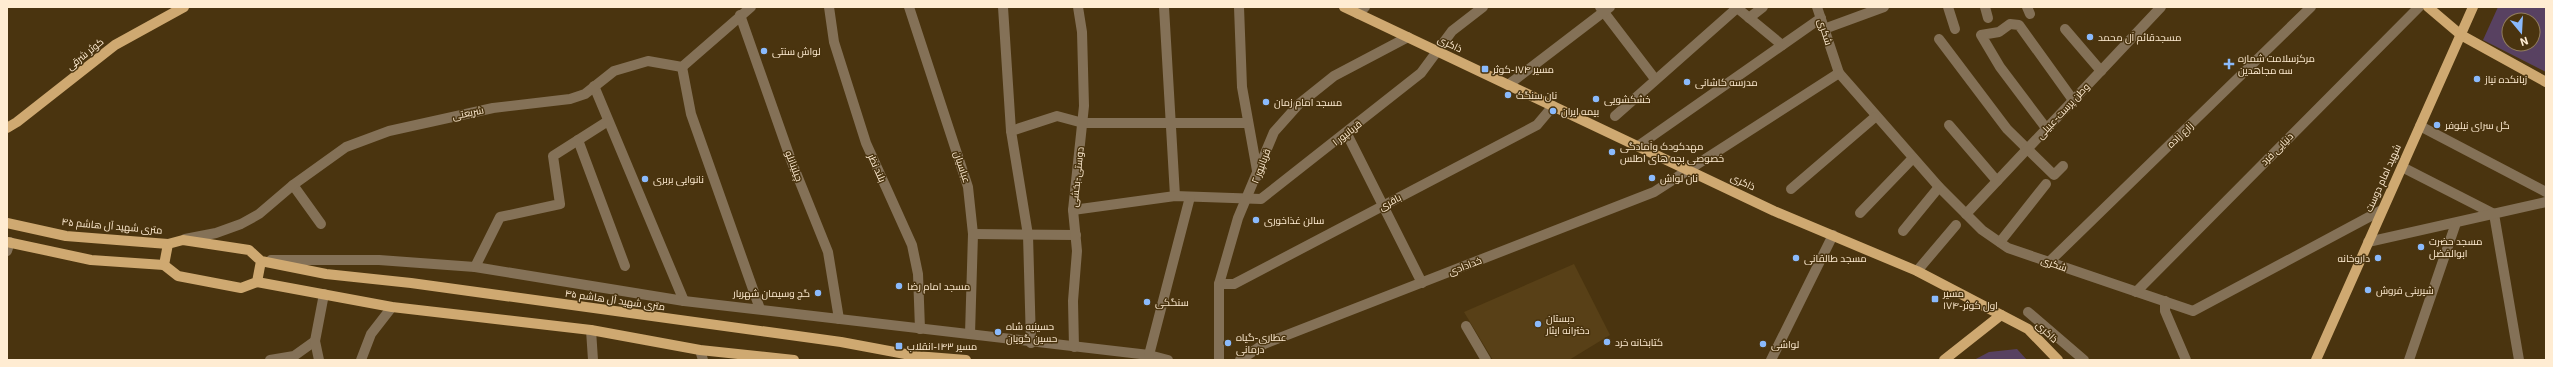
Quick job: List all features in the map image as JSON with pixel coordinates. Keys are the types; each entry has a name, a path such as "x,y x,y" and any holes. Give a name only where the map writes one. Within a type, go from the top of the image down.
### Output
{"main road":[{"name":"کوثر شرقی","path":"7,128 17,122 115,45 184,7"},
{"name":"ذاکری","path":"1344,7 1362,10 1408,37 1774,211 1917,271 2028,329 2058,360"},
{"path":"2428,7 2461,35 2546,82"},
{"name":"شهید امام دوست","path":"2316,360 2473,7"},
{"name":"۴۵ متری شهید آل هاشم","path":"7,223 66,236 168,244 184,240"},
{"path":"184,240 249,250 261,261 257,282"},
{"path":"164,265 168,244"},
{"path":"8,245 91,260 164,265 178,276 241,288 257,282 392,307 592,330 700,350 794,360"},
{"name":"۴۵ متری شهید آل هاشم","path":"261,261 326,274 411,283 841,342 916,356 966,360"},
{"path":"1944,360 2001,315"}],"street":[{"path":"751,7 682,67 690,114 760,309"},
{"name":"بلند نظر","path":"829,7 834,42 866,143 912,245 918,274 920,329"},
{"name":"عباسیان","path":"909,7 968,187 973,234 970,334"},
{"path":"1003,7 1011,131 1028,235 1031,343"},
{"name":"دوستی-بخشی","path":"1074,347 1076,236 1074,210 1084,106 1082,47 1078,7"},
{"path":"1164,7 1175,196"},
{"path":"1240,7 1242,87 1258,176"},
{"name":"قربانپور ۱","path":"1074,210 1175,196 1248,200 1262,199 1347,134 1421,73 1452,32 1483,7"},
{"path":"1614,116 1736,7 1782,45"},
{"path":"1749,18 1763,7"},
{"name":"شکری","path":"1817,7 1839,73 1875,117 1939,187 1966,214 2008,248 2193,311 2382,210"},
{"path":"1824,29 1884,7"},
{"path":"1948,7 1955,29"},
{"path":"1985,7 1988,18"},
{"name":"وطن پرست-عبیلی","path":"1966,214 2160,7"},
{"name":"زارع زاده","path":"2049,262 2312,7"},
{"name":"دنیایی فرد","path":"2136,292 2419,7"},
{"path":"1508,85 1604,9 1655,79"},
{"name":"چیلینانلو","path":"740,15 791,160 828,252 839,319"},
{"path":"1638,146 1821,18"},
{"path":"2046,128 2000,67 1981,34 1999,32 2010,24 2020,25 2073,100"},
{"path":"2066,29 2101,71"},
{"name":"قربانپور ۲","path":"1219,360 1219,284 1238,218 1248,200 1274,132 1299,104 1334,76 1408,37"},
{"path":"1939,39 2007,129 2054,175 2063,166"},
{"name":"شریعتی","path":"184,240 216,233 241,224 259,214 293,185 346,147 388,131 493,108 570,99 585,94 614,71 648,61 682,67"},
{"name":"خدادادی","path":"1240,360 1264,344 1654,192 1839,73"},
{"path":"594,86 684,301"},
{"name":"باقری","path":"1219,284 1234,284 1537,125 1553,106"},
{"path":"1011,131 1057,116 1082,123 1248,123"},
{"path":"1791,189 1875,117"},
{"path":"475,267 500,217 560,204 553,156 608,121"},
{"path":"1949,125 1997,181"},
{"path":"2420,126 2546,192"},
{"path":"1347,134 1422,283"},
{"path":"578,140 625,266"},
{"path":"1860,213 1913,158"},
{"path":"2402,167 2494,214"},
{"path":"2000,242 2046,184"},
{"path":"293,185 321,224"},
{"path":"1903,231 1939,187"},
{"path":"1149,355 1190,196"},
{"path":"2368,242 2546,202"},
{"path":"2494,214 2519,360"},
{"path":"2408,360 2456,223"},
{"path":"1917,271 1956,225"},
{"path":"973,234 1076,236"},
{"path":"1771,360 1833,235"},
{"path":"261,261 379,260 475,267 684,301 970,334 1031,343 1149,355 1168,360"},
{"path":"319,360 315,341 324,294"},
{"path":"2165,301 2165,310 2186,360"},
{"path":"361,360 371,334 392,307"},
{"path":"2028,312 2084,360"},
{"path":"1466,326 1486,360"},
{"path":"592,330 593,360"},
{"path":"270,360 294,356 315,341"},
{"path":"700,350 703,360"}],"shaded area":[{"path":"2498,7 2546,7 2546,72 2507,52 2541,52 2541,12 2501,12 2501,49 2483,40"},
{"name":"دبستان دخترانه ایثار","path":"1574,264 1610,335 1569,360 1493,360 1464,312"},
{"path":"2017,349 2027,360 1974,360 1989,352"}],"place":[{"name":"مسجدقائم آل محمد","path":"2090,37"},
{"name":"لواش سنتی","path":"764,51"},
{"name":"مرکزسلامت شماره سه مجاهدین","path":"2229,64"},
{"name":"مسیر ۱۷۴-کوثر","path":"1485,69"},
{"name":"زبانکده نیاز","path":"2477,79"},
{"name":"مدرسه کاشانی","path":"1687,82"},
{"name":"نان سنگک","path":"1508,95"},
{"name":"خشکشویی","path":"1596,99"},
{"name":"مسجد امام زمان","path":"1266,102"},
{"name":"بیمه ایران","path":"1553,111"},
{"name":"گل سرای نیلوفر","path":"2437,125"},
{"name":"مهدکودک وآمادگی خصوصی بچه های اطلس","path":"1612,152"},
{"name":"نان لواش","path":"1652,178"},
{"name":"نانوایی بربری","path":"645,179"},
{"name":"سالن غذاخوری","path":"1256,220"},
{"name":"مسجد حضرت ابوالفضل","path":"2421,247"},
{"name":"مسجد طالقانی","path":"1796,258"},
{"name":"داروخانه","path":"2378,258"},
{"name":"مسجد امام رضا","path":"899,286"},
{"name":"شیرینی فروش","path":"2368,290"},
{"name":"گچ وسیمان شهریار","path":"818,293"},
{"name":"مسیر ۱۷۴-اول کوثر","path":"1935,299"},
{"name":"سنگکی","path":"1147,302"},
{"name":"دبستان دخترانه ایثار","path":"1538,324"},
{"name":"حسینیه شاه حسین گویان","path":"998,332"},
{"name":"کتابخانه خرد","path":"1607,342"},
{"name":"عطاری-گیاه درمانی","path":"1228,343"},
{"name":"لواشی","path":"1763,344"},
{"name":"مسیر ۱۴۳-انقلاب","path":"899,346"}]}
